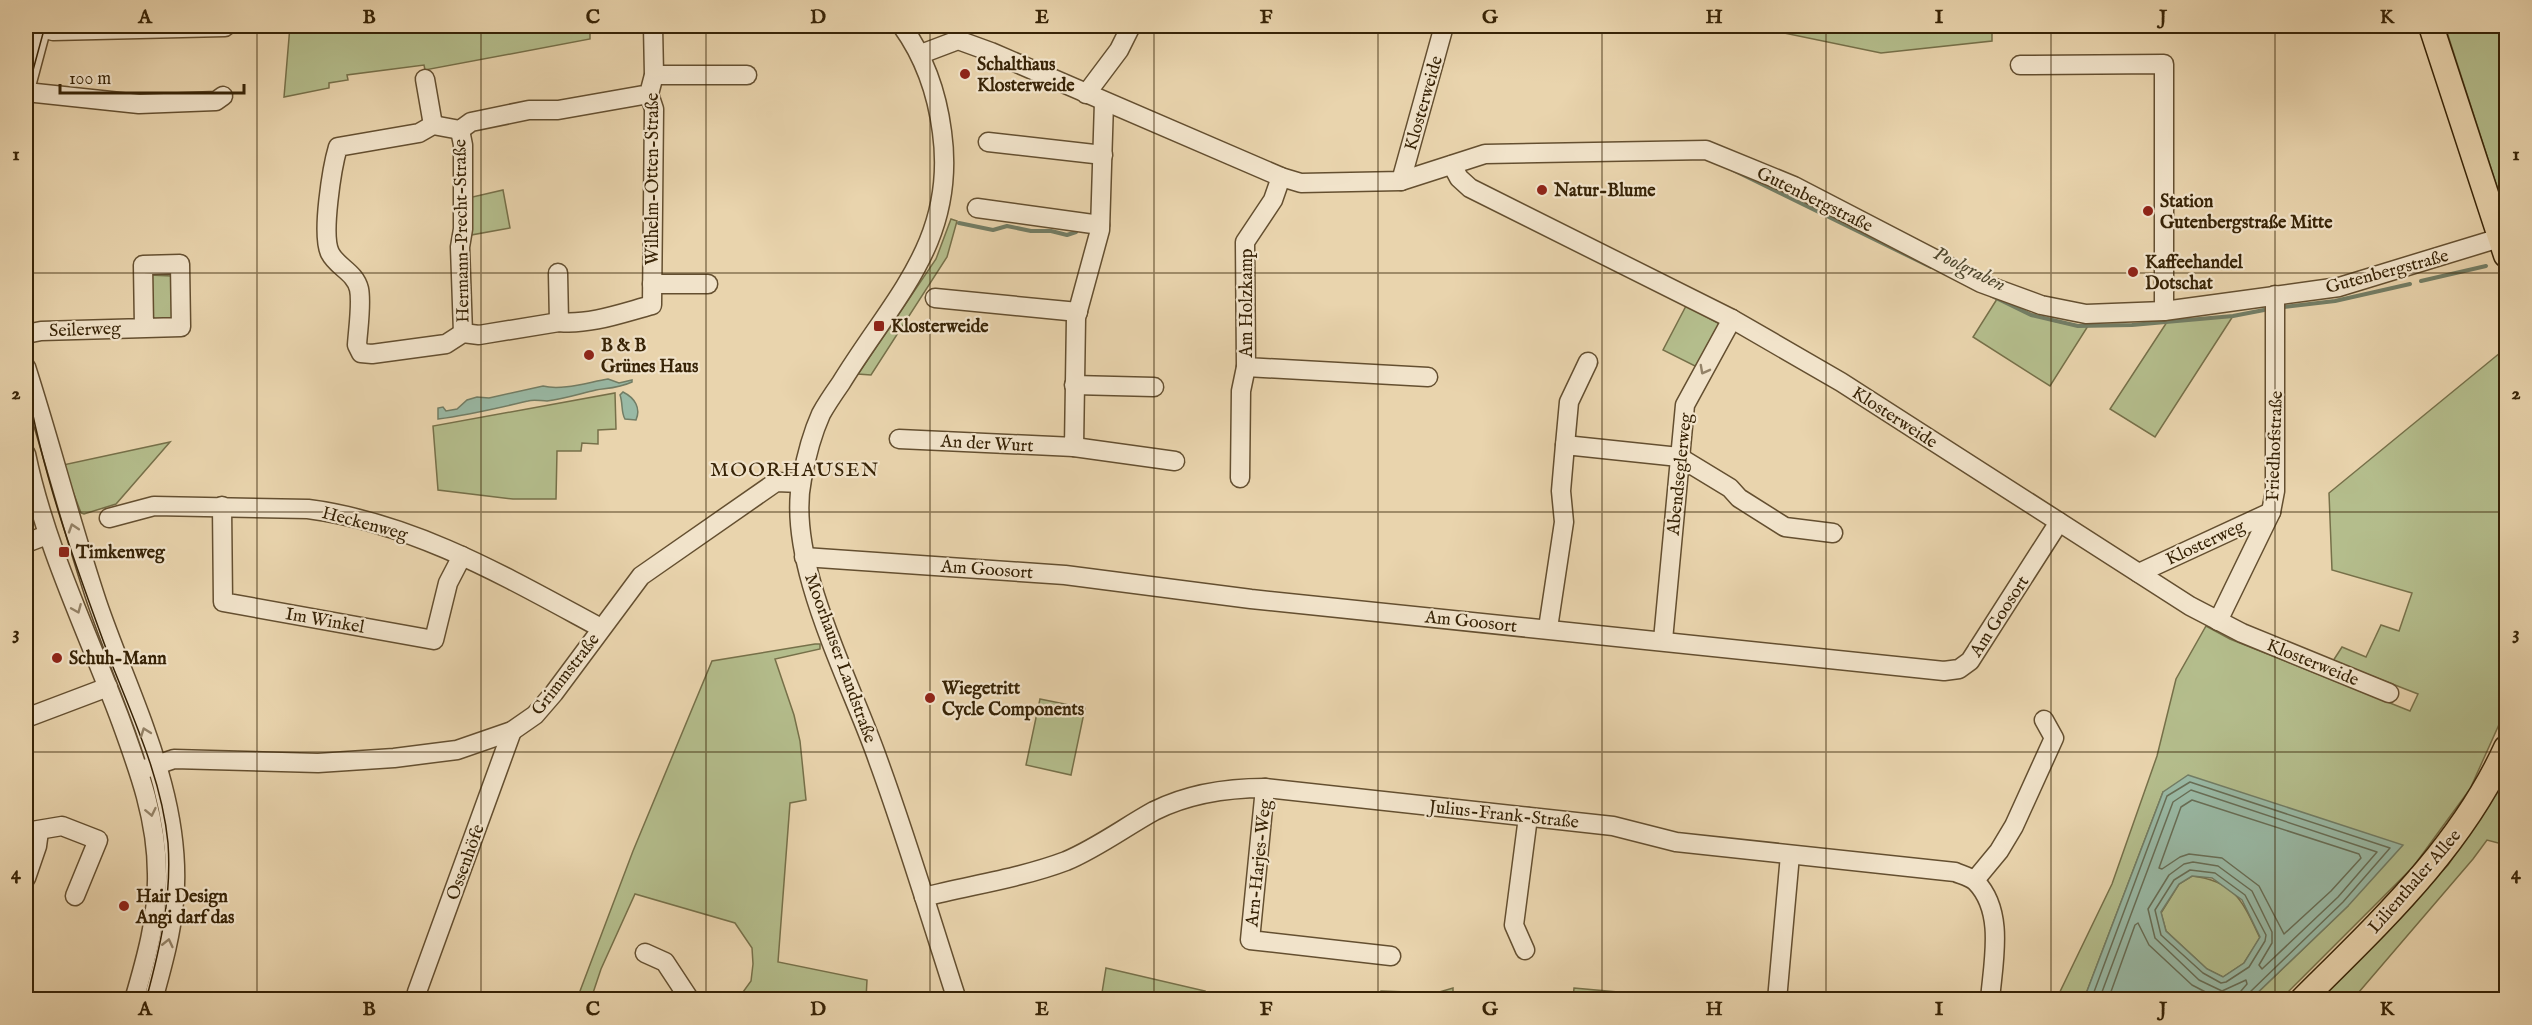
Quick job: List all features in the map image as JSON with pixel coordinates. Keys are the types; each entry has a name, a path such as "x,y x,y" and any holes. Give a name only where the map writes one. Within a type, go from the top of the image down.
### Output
{"main road":[{"path":"2431,26 2505,243"},
{"name":"Lilienthaler Allee","path":"2302,999 2388,914 2439,856 2475,806 2506,748"}],"street":[{"path":"26,86 41,27 53,32 225,26"},
{"name":"Wilhelm-Otten-Straße","path":"433,125 419,133 338,147 333,161 326,240 331,255 352,274 359,289 357,345 361,353 372,354 446,344 463,333 479,335 559,322 572,323 652,305 654,109 649,94 654,75 653,26"},
{"name":"Moorhauser Landstraße","path":"902,26 921,54 938,102 946,158 942,200 932,235 919,265 821,414 808,450 801,483 799,515 804,557 834,648 879,760 957,999"},
{"path":"1086,94 1119,50 1131,26"},
{"name":"Klosterweide","path":"1401,182 1444,26"},
{"name":"Klosterweide","path":"921,54 958,40 991,51 1104,102 1281,177 1301,183 1401,182 1452,165 1459,178 1470,188 1732,319 1841,382 2218,621 2389,693"},
{"path":"2020,65 2164,64 2164,310"},
{"name":"Wilhelm-Otten-Straße","path":"654,75 747,75"},
{"path":"424,79 433,125 460,130 471,122 529,110 558,110 649,94"},
{"path":"26,92 139,104 216,101 223,96"},
{"path":"1074,447 1076,318 1101,225 1104,102"},
{"name":"Hermann-Precht-Straße","path":"460,130 463,145 464,229 460,247 463,333"},
{"path":"988,142 1104,155"},
{"name":"Gutenbergstraße","path":"1452,165 1485,154 1706,150 1794,186 2009,295 2041,306 2086,314 2164,310 2338,287 2505,243"},
{"name":"Am Holzkamp","path":"1240,478 1241,391 1246,367 1245,242 1273,200 1281,177"},
{"path":"977,208 1101,225"},
{"path":"558,273 559,322"},
{"name":"Wilhelm-Otten-Straße","path":"652,284 708,284"},
{"name":"Friedhofstraße","path":"2218,621 2271,512 2276,475 2276,295"},
{"path":"935,298 1078,312"},
{"name":"Abendseglerweg","path":"1663,640 1685,405 1732,319"},
{"name":"Seilerweg","path":"26,333 144,327"},
{"path":"1548,628 1564,522 1562,491 1569,402 1588,362"},
{"path":"26,367 92,585 156,764 171,821 175,853 175,884 170,933 153,999"},
{"name":"Am Holzkamp","path":"1246,367 1428,376"},
{"path":"1074,385 1154,387"},
{"name":"An der Wurt","path":"899,439 1074,447 1174,461"},
{"path":"1565,445 1679,457 1730,488 1739,498 1785,527 1833,533"},
{"path":"26,454 47,535 108,687 139,771 152,815 158,876 153,927 134,999"},
{"name":"Grimmstraße","path":"139,771 174,759 318,763 394,758 457,750 512,731 536,715 641,576 776,482 801,483"},
{"name":"Heckenweg","path":"109,518 154,506 222,506 331,512 430,541 601,628"},
{"name":"Im Winkel","path":"222,506 223,602 434,640 448,583 462,556"},
{"name":"Klosterweg","path":"2139,573 2271,512"},
{"name":"Am Goosort","path":"804,557 1065,575 1251,599 1548,628 1944,671 1959,669 1970,661 2059,522"},
{"path":"26,543 47,535"},
{"path":"26,718 108,687"},
{"path":"1990,999 1994,918 1990,901 1975,880 1999,851 2014,826 2054,738 2044,720"},
{"name":"Ossenhöfe","path":"417,992 512,731"},
{"name":"Julius-Frank-Straße","path":"924,897 1034,871 1068,860 1156,810 1202,794 1240,788 1265,788 1613,826 1676,842 1955,872 1975,880"},
{"name":"Arn-Harjes-Weg","path":"1265,788 1250,940 1391,956"},
{"path":"1525,950 1514,925 1528,817"},
{"path":"26,878 37,846 32,832 62,825 98,840 75,896"},
{"path":"1777,999 1790,855"},
{"path":"645,953 665,962 693,999 703,999"}],"shaded area":[{"path":"290,26 590,26 590,39 425,70 424,65 347,75 348,80 329,83 329,88 284,97"},
{"path":"1750,26 1992,26 1992,41 1881,53"},
{"path":"2445,26 2506,26 2506,196 2500,196"},
{"path":"503,190 510,228 471,235 468,198"},
{"path":"951,219 957,221 947,257 871,375 858,374 936,259"},
{"path":"149,275 172,276 174,322 151,323"},
{"path":"1997,299 2053,321 2088,326 2050,386 1973,337"},
{"path":"1686,306 1724,326 1701,369 1663,350"},
{"path":"2233,316 2155,437 2110,409 2167,322"},
{"path":"2506,348 2506,709 2470,789 2413,867 2281,999 2251,999 2348,906 2163,792 2084,999 2056,1000 2112,884 2157,756 2176,679 2206,626 2230,639 2410,711 2418,694 2333,661 2342,647 2366,657 2381,625 2399,631 2412,593 2332,570 2329,493"},
{"path":"615,393 616,429 598,430 598,444 582,443 581,451 557,451 556,499 513,499 438,490 433,426"},
{"path":"170,442 116,504 81,513 63,465"},
{"path":"820,644 820,649 775,659 794,715 800,741 806,800 790,803 778,962 867,980 866,999 738,999 751,981 753,964 752,948 735,923 635,894 601,969 591,999 577,999 633,851 712,661"},
{"path":"1040,699 1085,708 1071,775 1026,765"},
{"path":"2506,768 2506,845 2487,840 2353,999 2319,1000 2448,865 2475,825"},
{"path":"2192,876 2218,883 2236,895 2260,938 2244,963 2223,977 2207,969 2166,931 2161,913 2179,884"},
{"path":"1106,968 1205,991 1202,999 1101,999"},
{"path":"1453,988 1453,999 1377,999 1381,991 1436,993"},
{"path":"1574,988 1618,992 1622,999 1573,999"}],"water":[{"path":"608,379 619,383 632,380 632,382 559,399 530,400 438,419 438,408 443,407 446,411 457,409 467,400 477,397 489,398 543,386 567,387"},
{"path":"623,392 636,404 638,411 636,420 624,417 620,395"},
{"path":"2188,775 2403,845 2348,906 2251,999 2084,999 2163,792","holes":["2192,876 2212,878 2242,900 2260,937 2244,963 2223,977 2207,969 2166,931 2161,912 2179,884"]}],"waterway":[{"name":"Poolgraben","path":"1733,170 1931,267"},
{"path":"959,223 993,230 1007,226 1067,235 1076,232"},
{"name":"Poolgraben","path":"2421,281 2486,266"},
{"name":"Poolgraben","path":"2284,307 2335,301 2410,284"},
{"name":"Poolgraben","path":"1992,296 2031,315 2078,326 2132,325 2233,316 2264,310"}],"tram line":[{"path":"26,96 45,26"},
{"path":"26,380 51,488 62,523 98,627 146,751 165,820 169,863 166,903 160,942 146,1000"}],"place":[{"name":"Schalthaus Klosterweide","path":"965,74"},
{"name":"Natur-Blume","path":"1542,190"},
{"name":"Station Gutenbergstraße Mitte","path":"2148,211"},
{"name":"Kaffeehandel Dotschat","path":"2133,272"},
{"name":"Klosterweide","path":"879,326"},
{"name":"B & B Grünes Haus","path":"589,355"},
{"name":"Timkenweg","path":"64,552"},
{"name":"Schuh-Mann","path":"57,658"},
{"name":"Wiegetritt Cycle Components","path":"930,698"},
{"name":"Hair Design Angi darf das","path":"124,906"}],"district":[{"name":"MOORHAUSEN","path":"795,469"}]}
